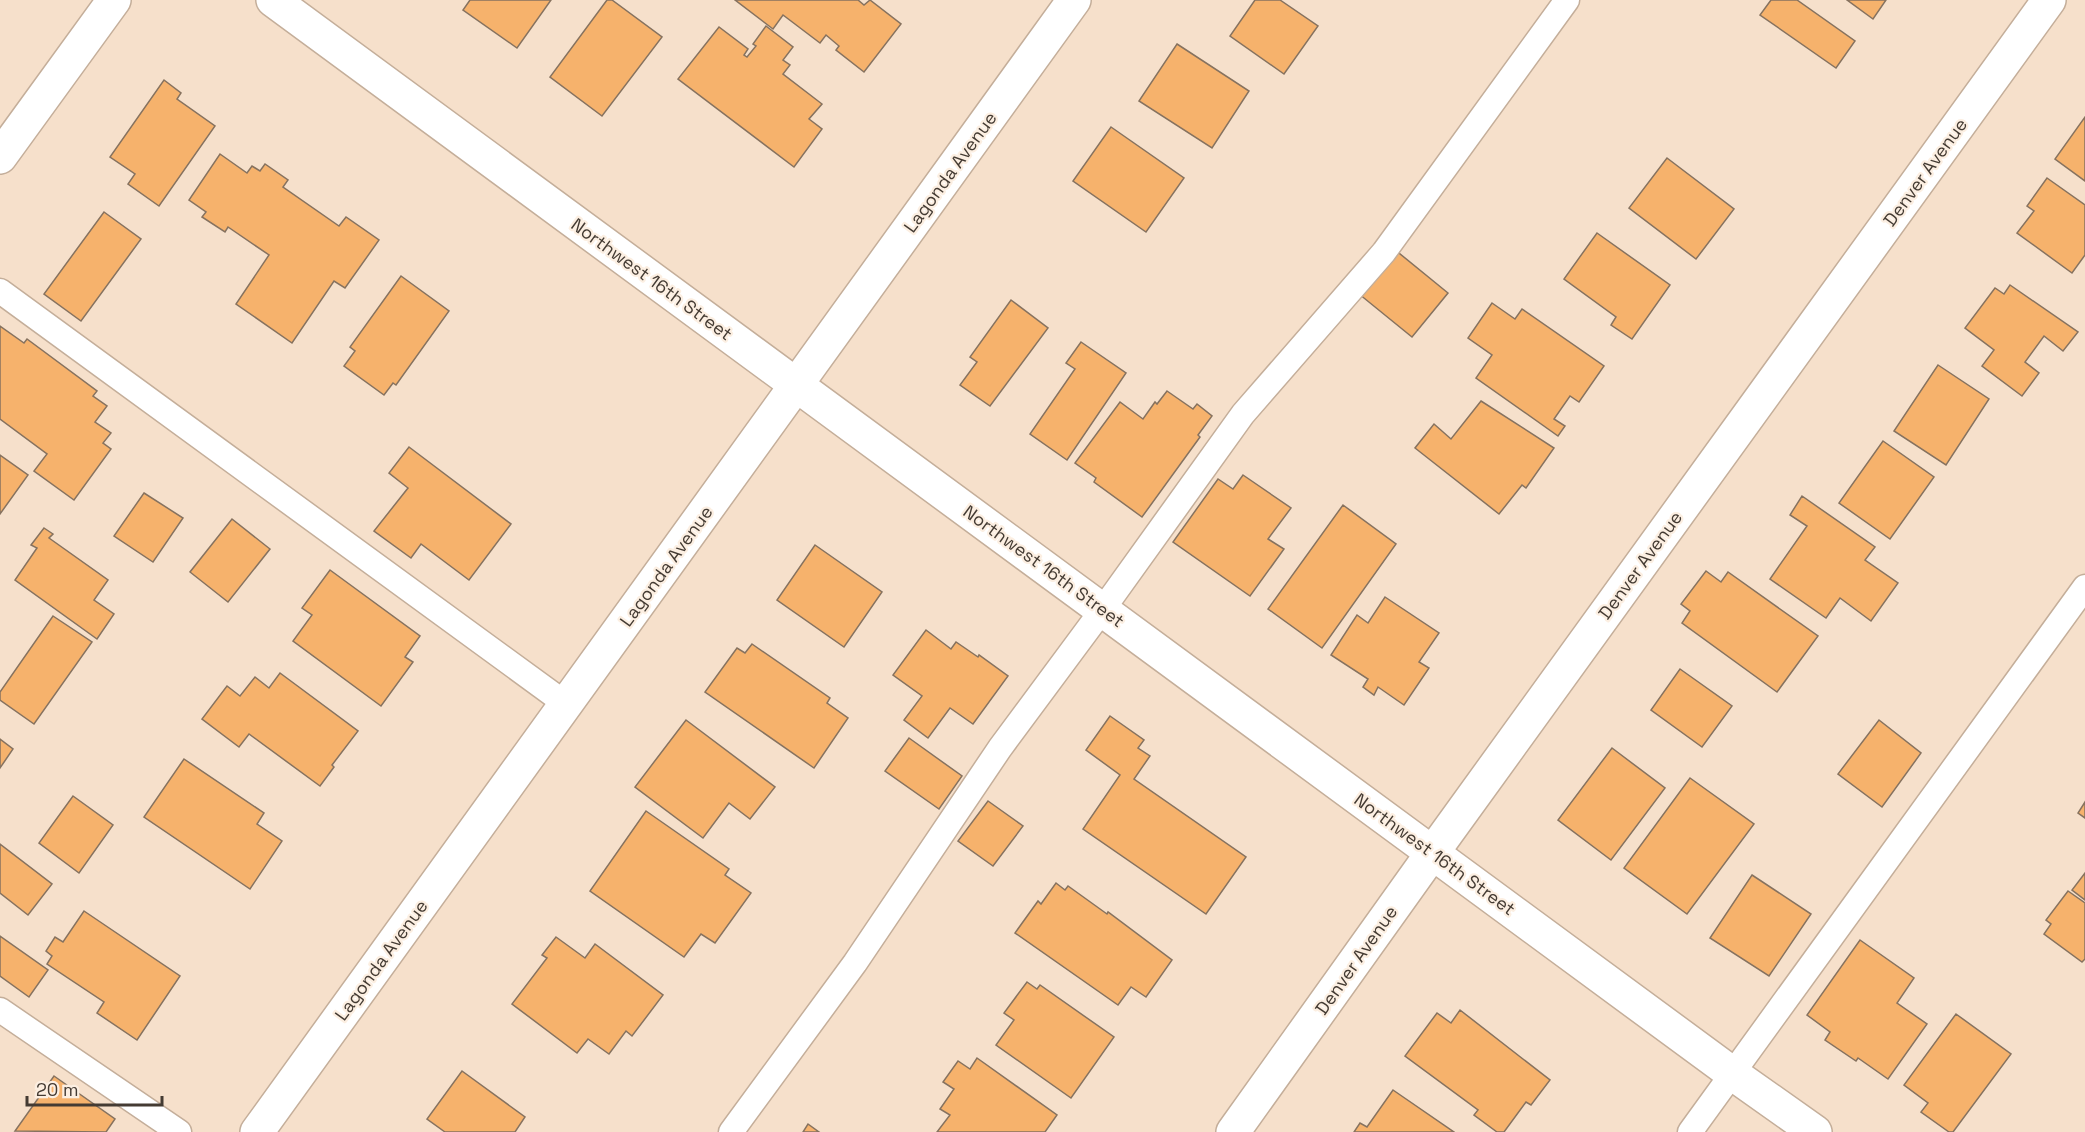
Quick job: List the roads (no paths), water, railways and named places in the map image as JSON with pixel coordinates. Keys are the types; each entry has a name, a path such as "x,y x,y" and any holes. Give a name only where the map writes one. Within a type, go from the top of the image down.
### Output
{"street":[{"path":"0,158 114,0"},
{"name":"Northwest 16th Street","path":"273,0 1815,1132"},
{"name":"Lagonda Avenue","path":"257,1132 1074,0"},
{"name":"Denver Avenue","path":"1233,1132 1432,852 2049,0"}],"lane":[{"path":"730,1132 855,963 1000,748 1103,609 1242,414 1384,252 1567,0"},
{"path":"0,291 566,704"},
{"path":"1690,1132 2085,587"},
{"path":"0,1010 179,1132"}]}
